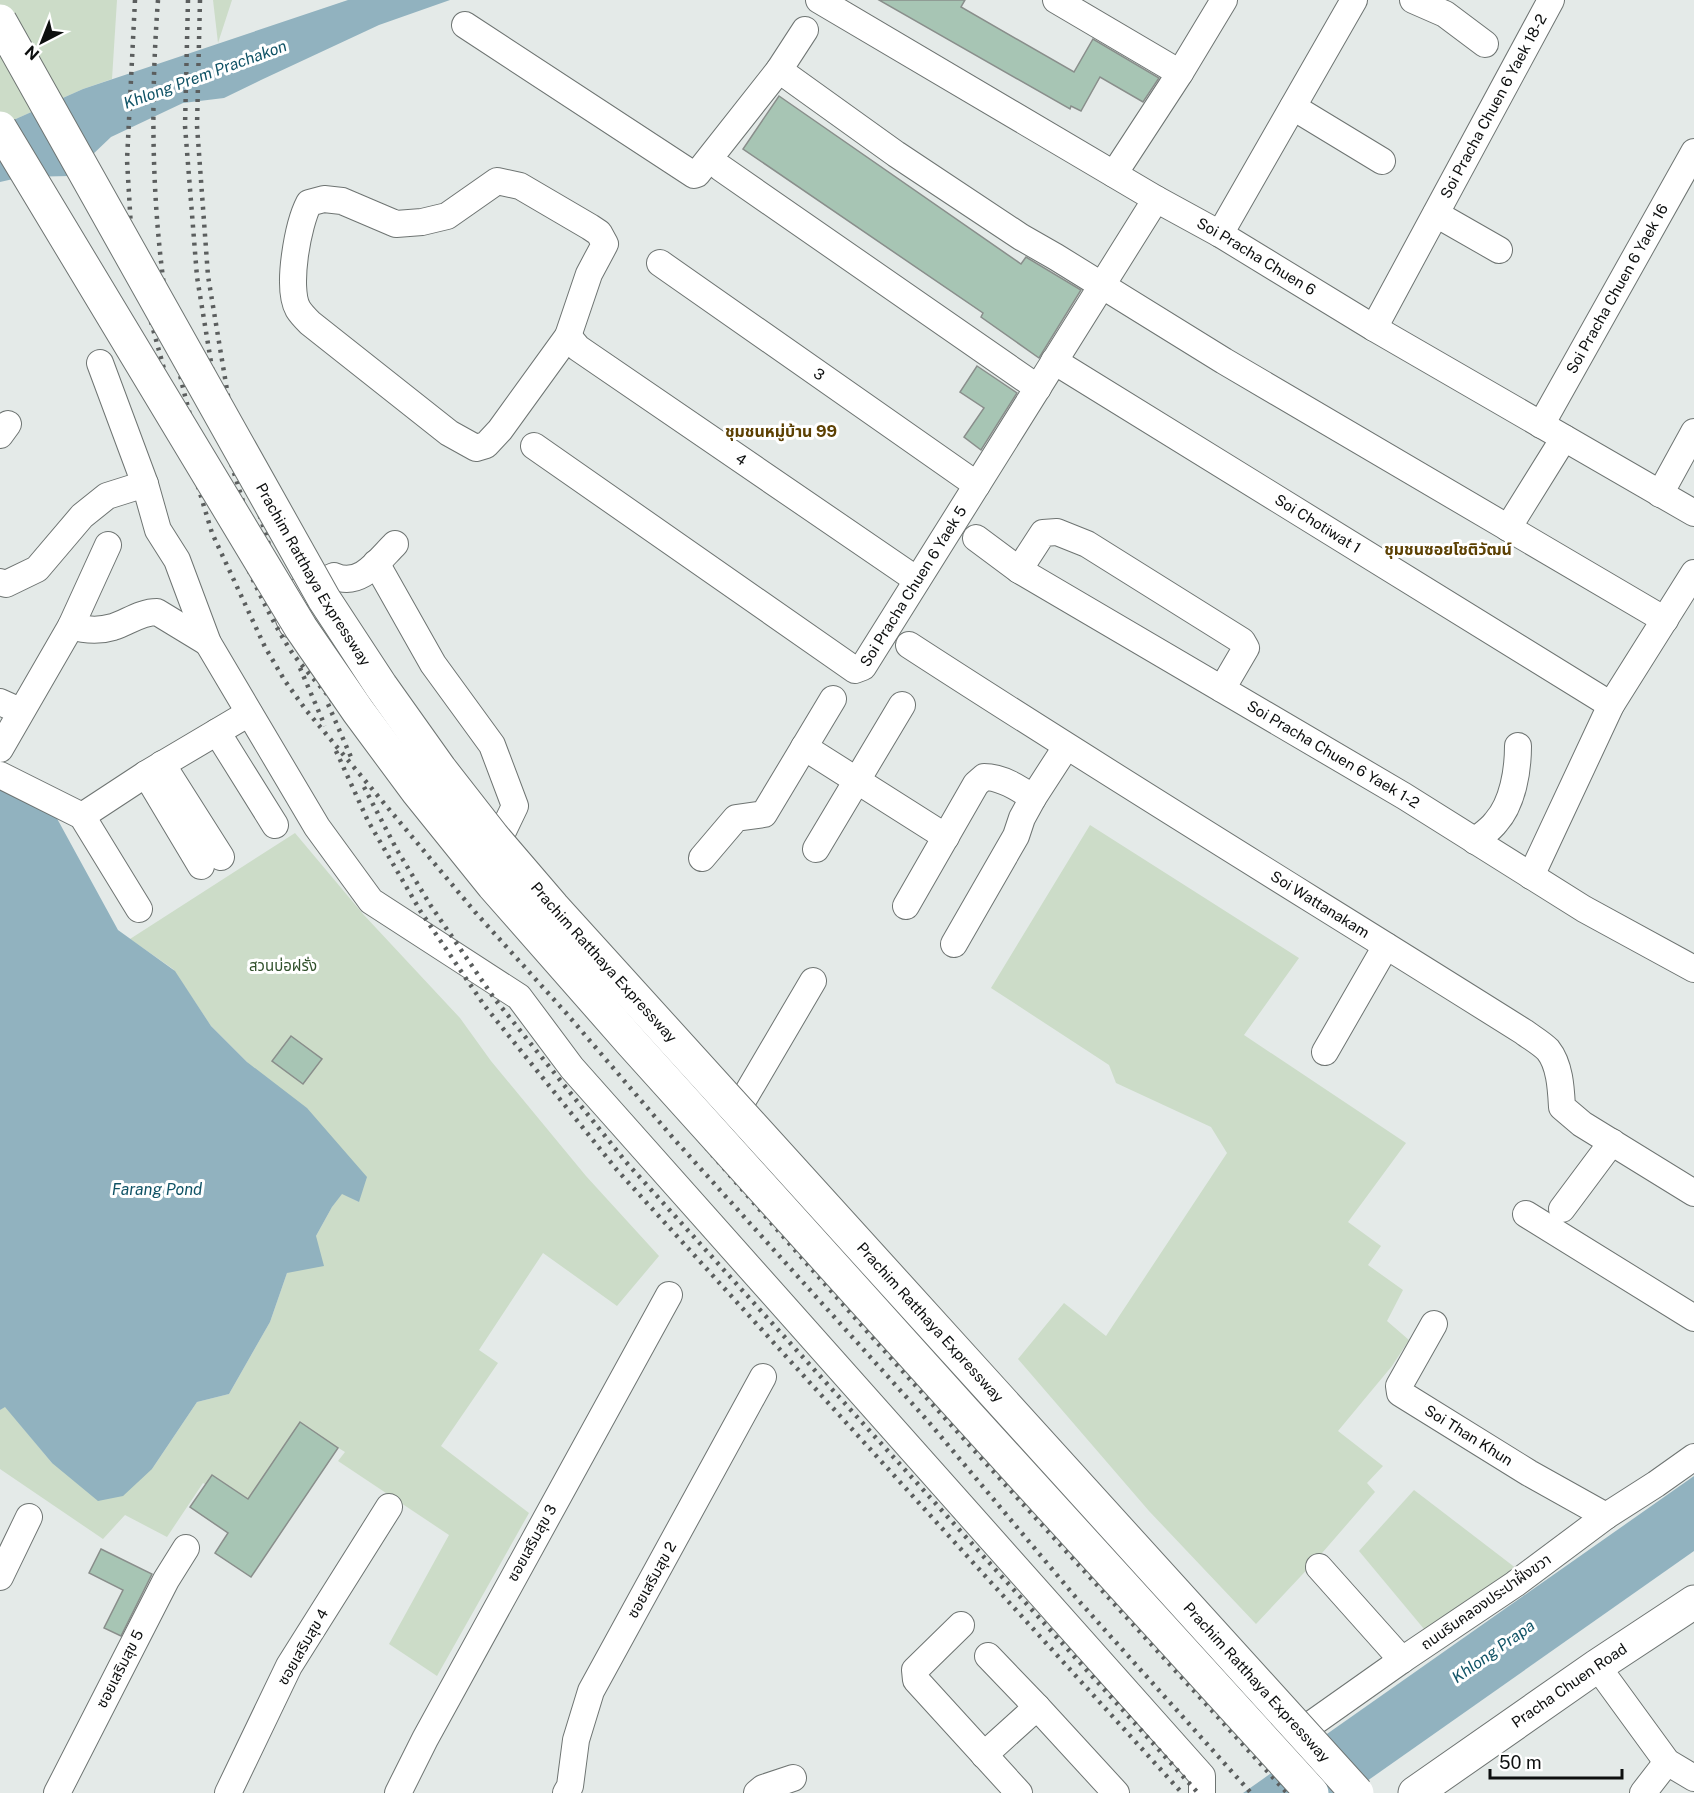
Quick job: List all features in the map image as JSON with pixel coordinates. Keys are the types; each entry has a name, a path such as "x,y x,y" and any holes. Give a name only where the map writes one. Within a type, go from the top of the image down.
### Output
{"main road":[{"name":"Prachim Ratthaya Expressway","path":"0,21 324,599 381,686 447,778 493,837 614,976 1356,1793"},
{"name":"Prachim Ratthaya Expressway","path":"0,128 301,628 358,711 418,792 493,885 632,1043 1312,1793"},
{"name":"Pracha Chuen Road","path":"1430,1789 1597,1666 1694,1602"}],"street":[{"name":"Soi Pracha Chuen 6","path":"819,0 1156,199 1220,234 1374,328 1694,513"},
{"path":"1056,0 1180,73"},
{"path":"1114,174 1180,73 1224,0"},
{"path":"1220,234 1354,0"},
{"path":"1413,0 1448,7 1485,44"},
{"name":"Soi Pracha Chuen 6 Yaek 18-2","path":"1374,328 1551,0"},
{"path":"465,25 690,174 697,174 779,70 806,30"},
{"path":"779,70 896,154 1021,237 1056,256 1224,361 1665,620"},
{"path":"1293,107 1382,161"},
{"path":"721,168 1038,388"},
{"name":"Soi Pracha Chuen 6 Yaek 16","path":"1541,425 1690,168"},
{"path":"496,181 520,186 600,233 605,244 590,274 568,336 500,430 486,446 476,448 449,433 394,390 310,323 297,307 294,286 297,238 303,215 309,203 324,199 342,201 396,224 422,222 447,216 496,181"},
{"name":"Soi Pracha Chuen 6 Yaek 5","path":"534,446 855,670 862,667 1156,199"},
{"path":"1436,214 1500,250"},
{"name":"3","path":"660,263 977,485"},
{"name":"4","path":"568,336 578,348 917,580"},
{"name":"Soi Chotiwat 1","path":"1054,362 1611,705"},
{"path":"100,363 145,484 158,530 177,560 207,643 317,828 371,901 519,997 572,1068 1202,1784"},
{"path":"1660,494 1694,432"},
{"path":"1508,528 1564,438"},
{"path":"0,582 6,584 37,569 82,516 108,496 145,484"},
{"path":"1019,570 1043,533 1057,532 1087,544 1246,645 1222,689"},
{"name":"Soi Pracha Chuen 6 Yaek 1-2","path":"976,538 1019,570 1404,796 1584,909 1694,969"},
{"path":"395,544 354,580 343,580 334,576 299,591 289,619 312,660 358,726 478,879 519,922 608,1031 652,1072 718,1142 813,981"},
{"path":"0,749 10,706 71,626 108,545"},
{"path":"376,563 433,664 492,745 515,806 478,879"},
{"path":"1531,876 1611,705 1694,573"},
{"path":"71,626 83,630 111,628 148,612 157,612 207,643"},
{"name":"Soi Wattanakam","path":"909,645 1065,747 1524,1032 1548,1051 1556,1066 1561,1085 1562,1107 1582,1124 1694,1193"},
{"path":"702,858 736,818 764,814 833,699"},
{"path":"816,849 902,705"},
{"path":"82,816 154,769 249,713"},
{"path":"217,732 275,825"},
{"path":"1475,841 1497,822 1506,804 1514,783 1518,746"},
{"path":"804,747 946,837"},
{"path":"954,944 1016,836 1022,818 1033,798 1065,747"},
{"path":"154,769 211,862"},
{"path":"0,775 82,816 139,909"},
{"path":"906,906 976,784 984,777 994,777 1021,789 1033,798"},
{"path":"1324,1052 1386,945"},
{"name":"ถนนริมคลองประปาฝั่งขวา","path":"718,1142 834,1263 1279,1748 1402,1659 1515,1584 1606,1516 1694,1457"},
{"path":"1562,1209 1612,1142"},
{"path":"1526,1214 1694,1318"},
{"name":"ซอยเสริมสุข 3","path":"398,1793 424,1739 669,1294"},
{"name":"Soi Than Khun","path":"1434,1324 1399,1386 1400,1392 1520,1467 1606,1516"},
{"name":"ซอยเสริมสุข 2","path":"566,1793 570,1786 576,1740 591,1691 763,1377"},
{"name":"ซอยเสริมสุข 4","path":"228,1793 289,1666 389,1507"},
{"path":"0,1576 29,1516"},
{"name":"ซอยเสริมสุข 5","path":"57,1793 166,1580 186,1548"},
{"path":"1319,1567 1402,1659"},
{"path":"961,1625 915,1670 916,1680 1019,1793"},
{"path":"988,1656 1116,1793"},
{"path":"1597,1666 1667,1762 1694,1778"},
{"path":"984,1755 1037,1707"},
{"path":"1643,1793 1667,1762"},
{"path":"757,1793 763,1788 793,1778"}],"green space":[{"path":"0,0 117,0 112,79 83,89 0,126"},
{"path":"213,0 232,0 218,43"},
{"path":"1090,825 1299,958 1244,1035 1406,1143 1348,1222 1381,1246 1368,1265 1403,1290 1387,1321 1409,1340 1392,1366 1338,1431 1383,1466 1367,1483 1375,1492 1256,1624 1149,1511 1018,1359 1064,1303 1106,1336 1227,1153 1211,1127 1116,1083 1109,1065 991,988"},
{"name":"สวนบ่อฝรั่ง","path":"295,833 363,914 460,1018 491,1061 586,1176 659,1256 617,1306 543,1253 479,1350 498,1363 441,1446 529,1513 437,1676 389,1644 449,1535 338,1461 345,1452 308,1429 255,1512 203,1483 167,1537 125,1515 103,1539 0,1469 0,1410 5,1406 52,1463 152,1469 197,1402 229,1394 270,1322 287,1273 316,1236 342,1193 359,1202 247,1062 211,1026 173,969 130,939"},
{"path":"1414,1490 1521,1572 1424,1629 1359,1551"}],"water":[{"name":"Khlong Prem Prachakon","path":"348,0 450,0 379,25 224,98 183,103 111,137 70,176 22,177 0,182 0,126 83,89"},
{"name":"Farang Pond","path":"0,786 54,813 118,930 175,971 211,1026 247,1062 307,1108 367,1177 359,1202 342,1194 316,1236 324,1266 287,1273 270,1322 229,1394 197,1402 152,1469 123,1496 98,1501 52,1463 5,1407 0,1410"},
{"name":"Khlong Prapa","path":"1694,1476 1694,1551 1350,1793 1243,1793"}],"building":[{"path":"879,0 965,0 961,7 1074,72 1093,39 1159,78 1143,102 1100,77 1081,111 1071,106 1070,109"},
{"path":"779,96 1021,264 1026,257 1081,290 1039,358 981,317 983,313 743,149"},
{"path":"977,366 1017,393 981,450 964,437 984,408 960,392"},
{"path":"291,1036 322,1059 303,1084 272,1061"},
{"path":"300,1422 338,1448 251,1577 215,1553 228,1533 190,1507 212,1475 248,1499"},
{"path":"101,1549 152,1574 121,1636 104,1628 123,1590 89,1573"}],"railway":[{"path":"135,0 127,160 131,228 143,293 212,533 265,647 285,681 306,710 475,912 567,1014 674,1139 927,1420 1078,1600 1251,1793"},
{"path":"158,0 153,132 156,198 161,264 184,394 203,457 226,519 271,617 289,648 375,752 513,905 613,1037 777,1230 945,1419 1287,1793"},
{"path":"188,0 185,126 197,277 224,441 279,616"},
{"path":"200,0 197,126 208,276 235,438 293,620 316,674"},
{"path":"300,668 325,726"},
{"path":"328,704 351,757"},
{"path":"336,751 368,821 421,912 484,1005 617,1170 1182,1793"},
{"path":"364,787 397,850 431,906 494,998 626,1162 1198,1793"}],"district":[{"name":"ชุมชนหมู่บ้าน 99","path":"781,431"},
{"name":"ชุมชนซอยโชติวัฒน์","path":"1448,549"}]}
